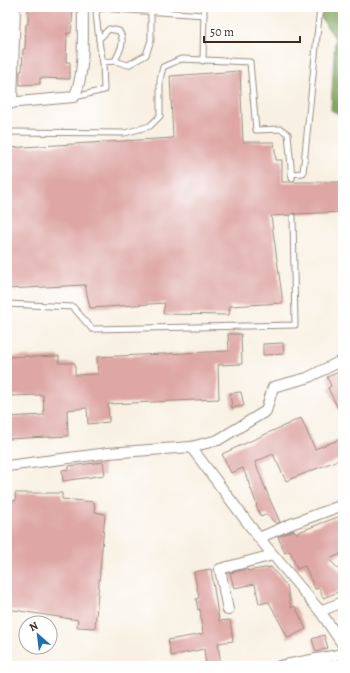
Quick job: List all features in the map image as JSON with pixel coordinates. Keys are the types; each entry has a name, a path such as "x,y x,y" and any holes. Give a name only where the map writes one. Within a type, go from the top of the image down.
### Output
{"street":[{"path":"16,7 10,103 74,97 81,75 82,7"},
{"path":"7,466 108,453 191,447 218,440 266,411 273,387 308,378 343,360"},
{"path":"191,447 259,538 320,611 343,645"},
{"path":"259,538 291,524 343,505"},
{"path":"228,610 220,569 273,555"},
{"path":"320,611 343,602"},
{"path":"280,666 343,654"}],"lane":[{"path":"203,61 204,7"},
{"path":"7,132 125,133 150,126 160,116 160,80 163,67 182,59 250,62 256,130 281,129 288,134 292,176 303,173 320,7"},
{"path":"74,97 104,90 103,62 96,14 99,8 151,9 204,15"},
{"path":"103,62 115,61 128,65 146,55 151,40 151,9"},
{"path":"99,39 109,29 119,31 122,35 123,45 115,61"},
{"path":"7,304 73,307 92,329 295,325 293,217"}],"green space":[{"path":"320,7 343,7 343,116 331,110 335,38 321,18"}],"building":[{"path":"28,7 70,7 70,10 73,10 71,33 67,33 66,62 70,62 70,79 40,78 40,84 20,85 23,49 25,49 26,24 28,24"},
{"path":"240,71 243,142 274,142 276,160 282,160 282,182 343,182 343,212 293,213 290,215 271,216 283,303 230,306 229,315 163,314 165,303 90,308 85,285 7,289 7,148 173,138 170,76"},
{"path":"228,334 241,334 242,364 218,365 219,399 108,404 109,422 88,424 87,408 67,410 68,436 7,439 7,417 44,415 43,395 7,396 7,357 59,356 59,363 75,363 75,375 98,374 97,357 229,351"},
{"path":"283,343 284,354 263,355 263,344"},
{"path":"339,372 343,381 343,419 328,388 331,386 327,377"},
{"path":"241,392 244,406 232,408 230,393"},
{"path":"301,418 315,449 343,438 343,458 286,481 273,454 255,462 280,522 276,524 267,514 261,517 243,468 231,473 222,454"},
{"path":"103,462 105,475 63,481 62,470 69,469 69,466"},
{"path":"15,493 62,493 62,499 94,502 95,512 105,514 95,628 77,627 78,620 58,617 58,615 46,615 7,609 7,500 16,501"},
{"path":"343,515 343,553 329,559 343,574 343,590 323,598 319,588 315,589 305,566 297,569 290,551 285,553 278,537 294,530 296,533"},
{"path":"271,567 287,586 291,608 295,606 306,629 288,638 269,602 259,604 255,584 234,588 230,573 247,569 247,571"},
{"path":"211,569 219,621 230,620 233,641 218,643 221,666 206,666 204,649 171,656 168,640 203,634 200,609 198,610 196,599 199,598 194,572"},
{"path":"324,635 328,648 316,652 312,639"}]}
